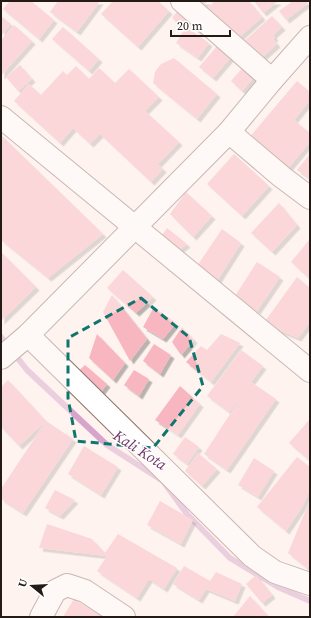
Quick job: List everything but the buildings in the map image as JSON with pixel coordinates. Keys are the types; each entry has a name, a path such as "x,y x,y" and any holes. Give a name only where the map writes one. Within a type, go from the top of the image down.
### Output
{"street":[{"path":"182,1 272,80"},
{"path":"1,358 24,338 229,132 310,37"},
{"path":"1,117 310,371"},
{"path":"229,132 282,177 310,198"},
{"path":"24,338 252,556 275,572 310,584"},
{"path":"41,617 55,591 67,585 85,591 124,617"}],"highlighted area":[{"path":"141,298 189,337 203,386 153,448 76,441 68,398 68,338"}],"waterway":[{"name":"Kali Kota","path":"1,337 27,370 107,445 163,481 187,514 230,558 278,587 310,601"}]}
